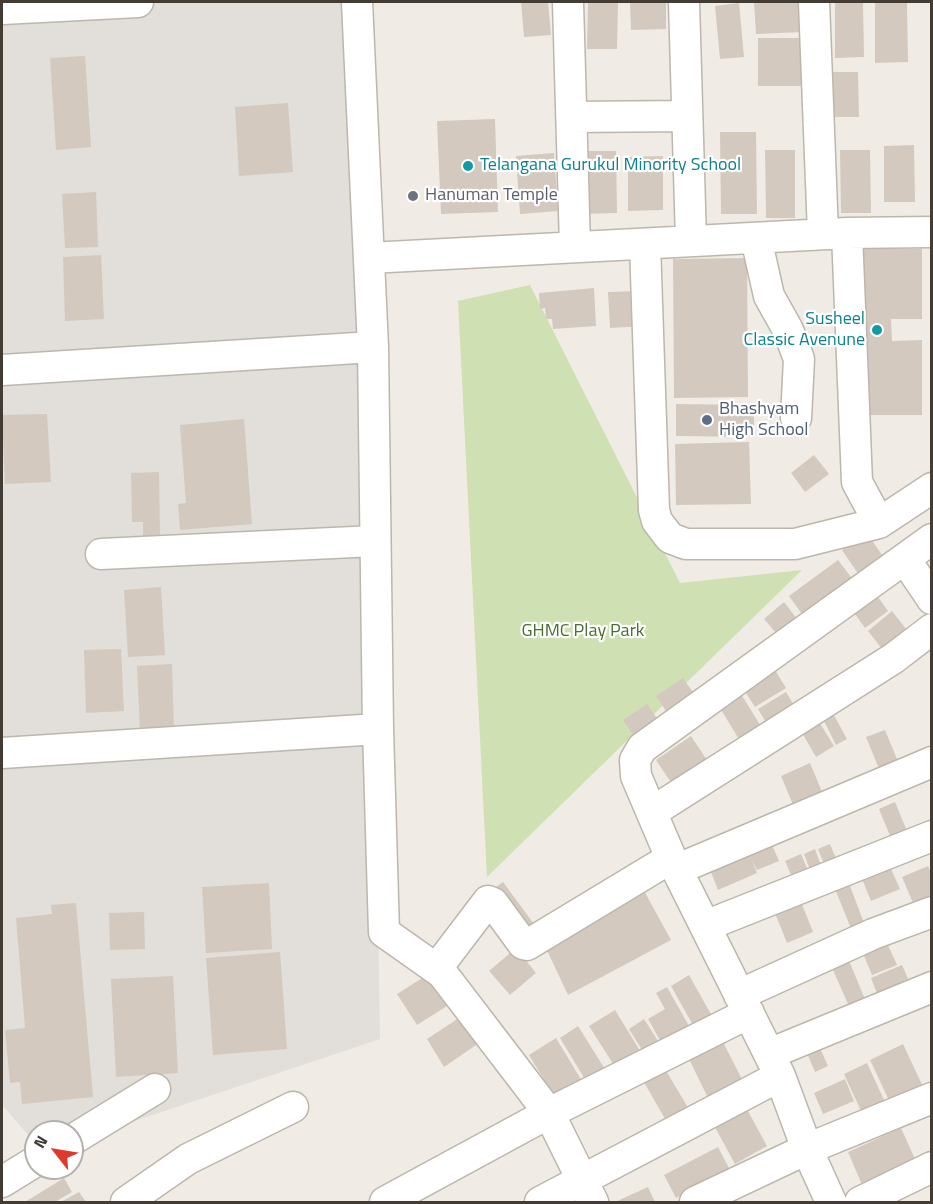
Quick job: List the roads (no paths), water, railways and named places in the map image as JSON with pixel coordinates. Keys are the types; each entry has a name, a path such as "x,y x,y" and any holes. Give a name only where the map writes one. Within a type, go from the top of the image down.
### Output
{"street":[{"path":"2,9 138,2"},
{"path":"357,2 373,347 378,729 384,932 436,968 549,1113 588,1191"},
{"path":"568,2 575,247"},
{"path":"684,2 691,241"},
{"path":"814,2 857,482 879,523"},
{"path":"572,117 687,116"},
{"path":"369,258 835,234 932,232"},
{"path":"756,238 769,296 788,330 799,359 796,418"},
{"path":"645,244 654,510 662,530 670,538 686,544 795,544 879,523 932,488"},
{"path":"2,370 373,347"},
{"path":"831,1203 774,1065 675,864 636,776 635,760 642,748 932,539"},
{"path":"101,554 375,541"},
{"path":"905,559 932,599"},
{"path":"652,812 894,658 932,629"},
{"path":"2,753 378,729"},
{"path":"436,968 488,901 493,903 523,944 528,945 675,864 932,762"},
{"path":"705,926 932,836"},
{"path":"385,1203 873,934 932,912"},
{"path":"540,1203 588,1191 774,1065 932,987"},
{"path":"84,1133 155,1089"},
{"path":"695,1203 807,1149 932,1098"},
{"path":"126,1203 188,1159 293,1107"},
{"path":"860,1203 932,1167"},
{"path":"2,1182 24,1168"}],"place":[{"name":"Telangana Gurukul Minority School","path":"468,166"},
{"name":"Hanuman Temple","path":"413,196"},
{"name":"Susheel Classic Avenune","path":"877,330"},
{"name":"Bhashyam High School","path":"707,420"}],"park label":[{"name":"GHMC Play Park","path":"583,632"}]}
